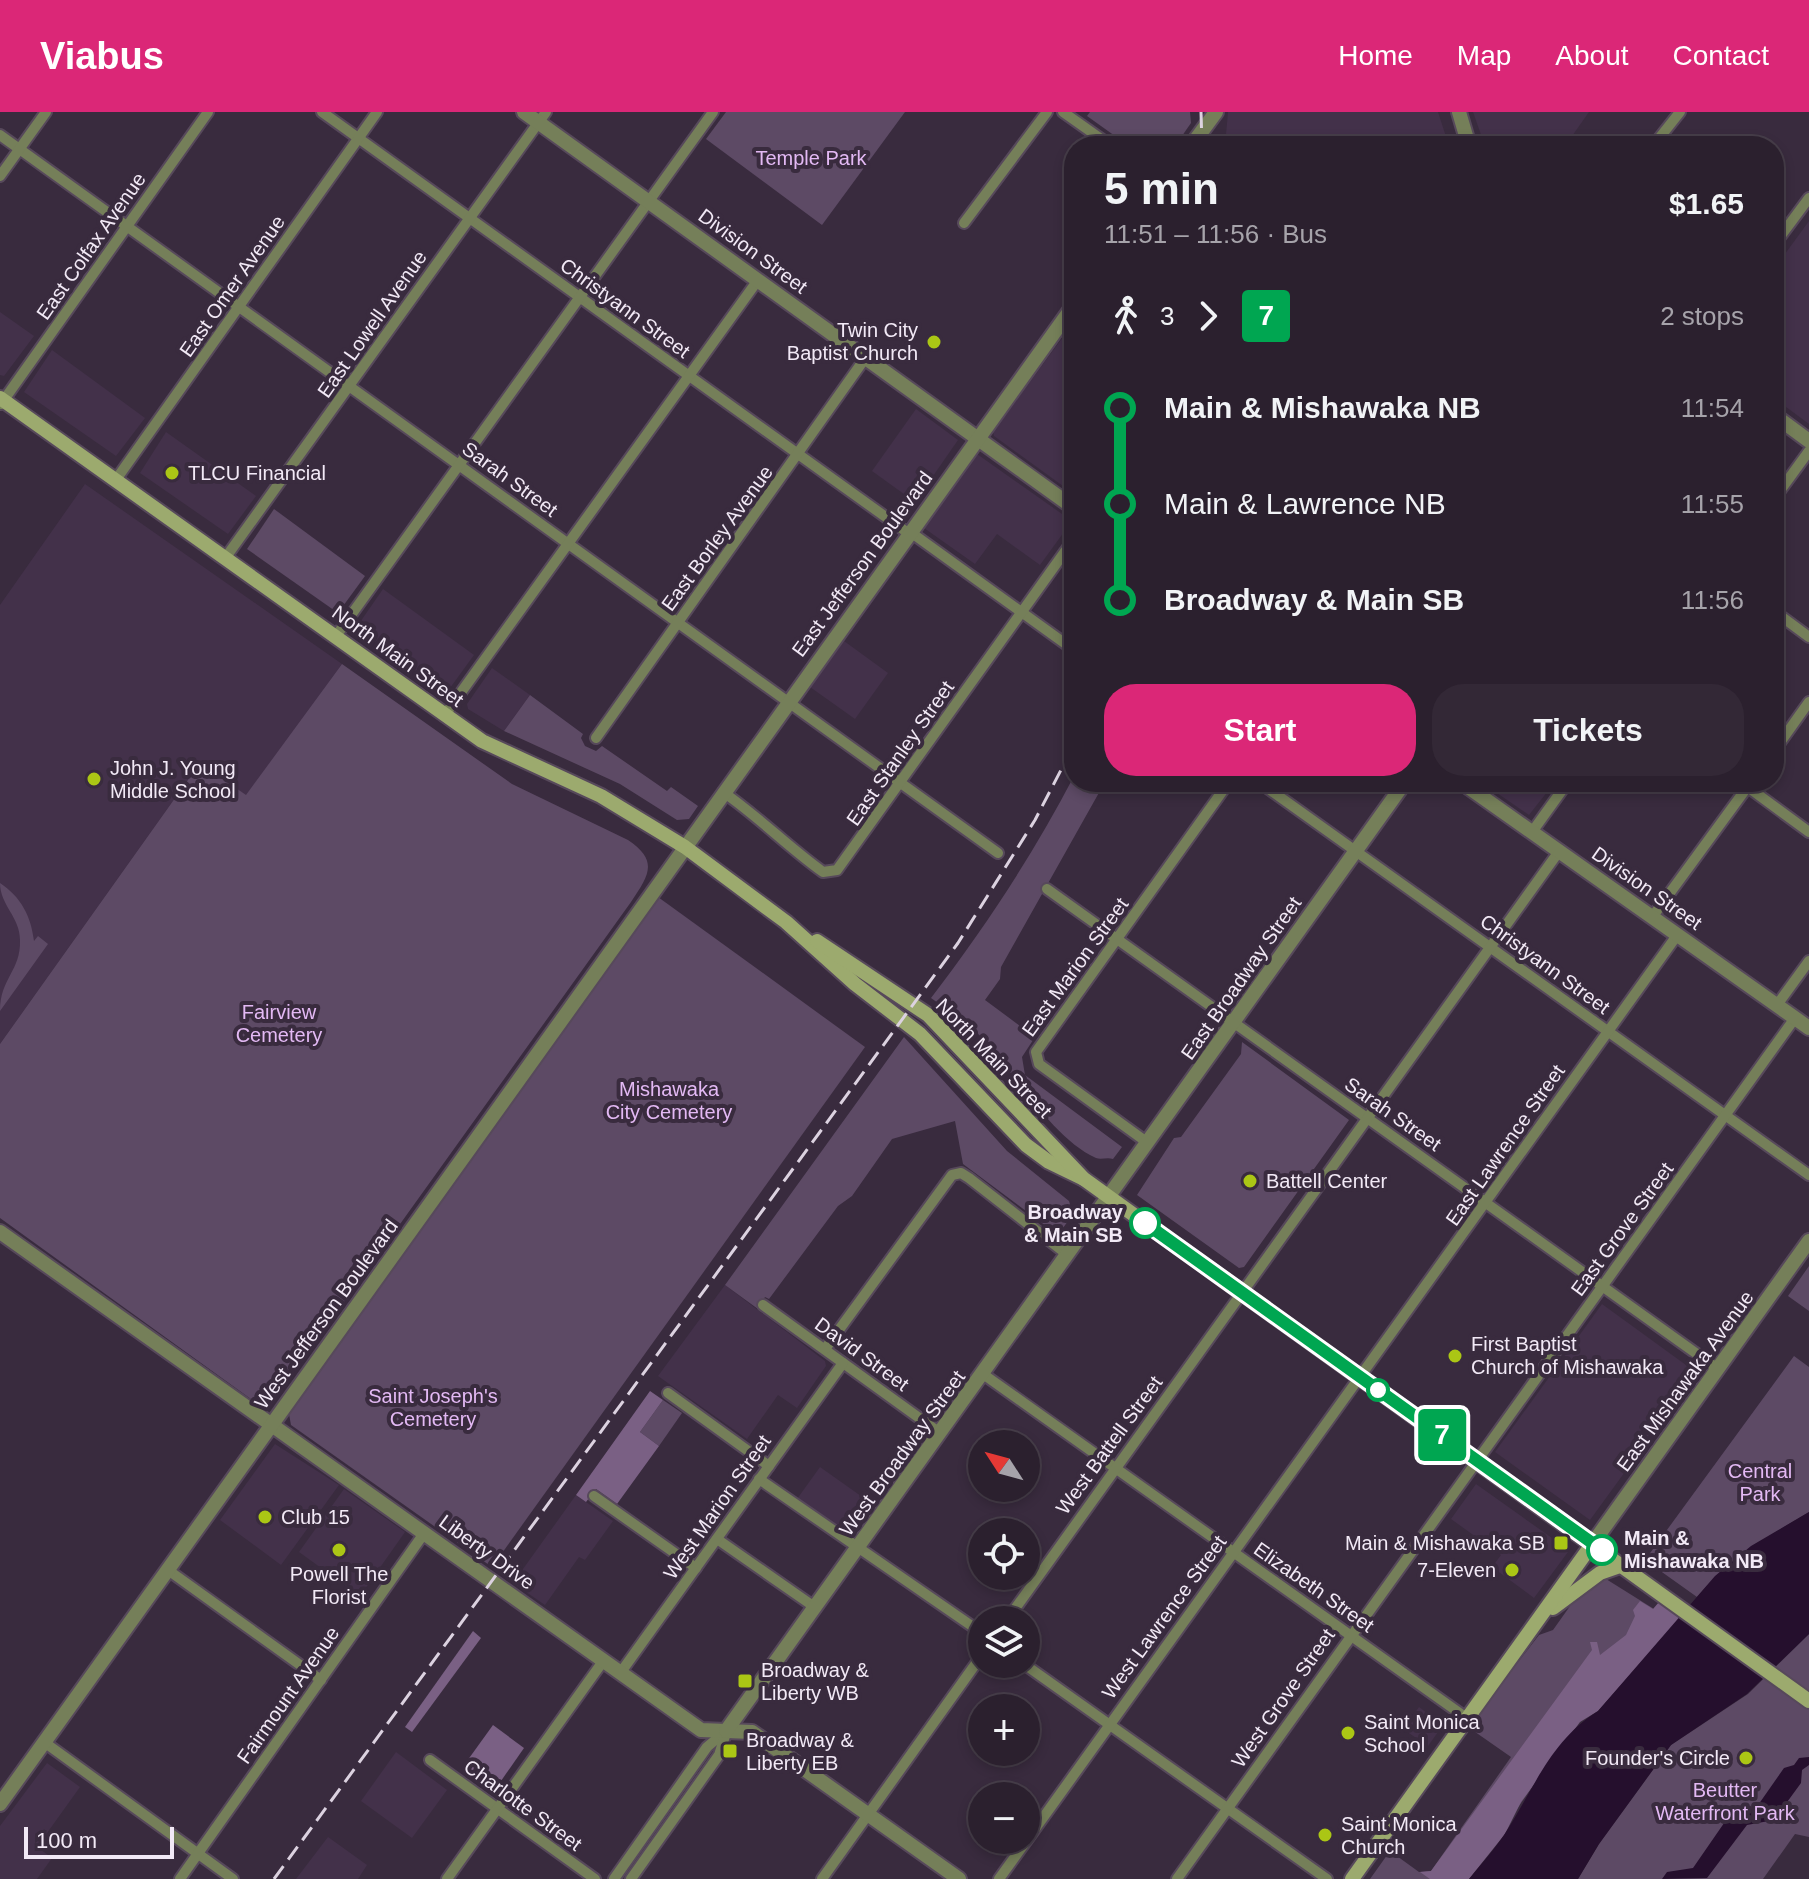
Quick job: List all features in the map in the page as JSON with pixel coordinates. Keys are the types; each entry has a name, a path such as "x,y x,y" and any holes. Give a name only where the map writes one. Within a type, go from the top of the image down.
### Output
{"main road":[{"name":"North Main Street","path":"1,401 226,557 482,741 601,796 685,847 786,922 855,984 920,1034 1026,1145 1110,1197 1809,1701"},
{"path":"1352,1879 1593,1543"},
{"path":"1540,1618 1600,1573 1623,1565"}],"street":[{"path":"0,176 46,112"},
{"name":"East Colfax Avenue","path":"1,401 208,112"},
{"name":"Christyann Street","path":"322,112 1064,643"},
{"name":"East Omer Avenue","path":"115,481 377,112"},
{"name":"Division Street","path":"524,112 542,117 648,200 1064,501"},
{"path":"336,636 713,112"},
{"path":"964,223 1047,112"},
{"path":"1063,112 1097,136"},
{"path":"1198,136 1216,112"},
{"path":"1459,112 1466,136"},
{"path":"1661,136 1680,112"},
{"name":"East Lowell Avenue","path":"226,557 542,117"},
{"name":"Sarah Street","path":"0,135 998,853"},
{"path":"1784,223 1809,198"},
{"path":"444,716 758,280"},
{"name":"East Jefferson Boulevard","path":"685,847 908,532 1064,319"},
{"name":"East Borley Avenue","path":"596,738 866,357"},
{"path":"1784,422 1809,441"},
{"path":"1784,485 1809,451"},
{"name":"East Stanley Street","path":"723,792 767,822 795,852 823,872 832,873 1064,553"},
{"path":"1784,618 1809,637"},
{"path":"1784,737 1809,702"},
{"name":"East Marion Street","path":"1148,1143 1039,1064 1035,1056 1222,792"},
{"name":"Christyann Street","path":"1273,792 1809,1175"},
{"name":"East Broadway Street","path":"1110,1197 1398,792"},
{"name":"Division Street","path":"1475,792 1809,1028"},
{"path":"1532,832 1561,792"},
{"path":"1653,916 1740,792"},
{"path":"1756,792 1809,832"},
{"name":"West Jefferson Boulevard","path":"0,1804 685,847"},
{"name":"West Battell Street","path":"1017,1606 1560,850"},
{"name":"Sarah Street","path":"1047,889 1718,1369"},
{"name":"East Lawrence Street","path":"1360,1376 1678,934"},
{"path":"1777,1005 1809,961"},
{"name":"East Grove Street","path":"1477,1460 1795,1018"},
{"path":"825,1349 952,1175 961,1173 969,1178 1068,1255"},
{"name":"West Broadway Street","path":"614,1879 707,1747 726,1731 816,1608 1110,1197"},
{"name":"Liberty Drive","path":"0,1232 701,1730 752,1732 959,1879"},
{"name":"East Mishawaka Avenue","path":"1593,1543 1809,1241"},
{"name":"David Street","path":"763,1305 940,1433"},
{"name":"West Marion Street","path":"621,1672 843,1363"},
{"name":"Elizabeth Street","path":"983,1374 1468,1719"},
{"name":"West Lawrence Street","path":"999,1879 1360,1376"},
{"path":"668,1393 769,1466"},
{"name":"West Grove Street","path":"1177,1879 1477,1460"},
{"path":"759,1479 968,1623"},
{"path":"594,1496 696,1568"},
{"name":"Fairmount Avenue","path":"180,1879 425,1532"},
{"path":"717,1539 816,1608"},
{"path":"168,1570 321,1680"},
{"path":"447,1879 604,1660"},
{"path":"822,1879 968,1675"},
{"path":"1040,1675 1327,1879"},
{"name":"West Broadway Street","path":"631,1879 719,1755 726,1731"},
{"path":"44,1742 233,1879"},
{"name":"Charlotte Street","path":"430,1760 595,1879"}],"shaded area":[{"path":"1228,112 1438,112 1446,136 1226,136"},
{"path":"1473,112 1589,112 1572,136 1481,136"},
{"path":"1809,221 1809,424 1784,405 1784,255"},
{"path":"0,312 34,336 4,376 0,375"},
{"path":"1064,336 1064,487 994,436 993,432"},
{"path":"52,350 145,418 116,456 24,392"},
{"path":"916,409 958,440 915,502 872,471"},
{"path":"166,432 256,496 228,534 140,473"},
{"path":"977,454 1064,515 1064,532 1040,565 997,534 975,564 924,528"},
{"name":"John J. Young Middle School","path":"85,484 342,664 246,796 200,763 0,1044 0,605"},
{"path":"383,589 474,655 450,688 441,690 356,628"},
{"path":"844,641 888,673 855,719 810,687"},
{"path":"492,668 530,695 504,731 468,709 467,704"},
{"path":"1496,792 1547,792 1529,815"},
{"path":"725,1285 825,1361 826,1366 797,1408 778,1395 747,1439 658,1376"},
{"path":"1602,1304 1697,1373 1590,1520 1495,1452"},
{"path":"650,1391 663,1400 640,1432 659,1446 617,1504 596,1489 586,1502 576,1495"},
{"path":"275,1444 339,1485 281,1565 220,1520"},
{"path":"820,1467 868,1501 845,1532 797,1499"},
{"path":"1476,1484 1566,1548 1568,1552 1534,1598 1492,1567 1501,1555 1451,1519"},
{"path":"344,1489 405,1532 360,1596 299,1552"},
{"path":"576,1495 613,1521 585,1560 579,1557 545,1605 513,1583"},
{"path":"1809,1512 1809,1634 1747,1694 1671,1745 1599,1844 1578,1879 1469,1879 1504,1835 1555,1751 1581,1723 1598,1711 1715,1576 1751,1546"},
{"path":"1665,1595 1686,1612 1598,1711 1580,1722 1521,1802 1505,1834 1469,1879 1430,1879 1420,1872 1431,1871 1592,1650 1590,1642 1597,1642 1600,1655 1626,1635 1635,1616 1633,1610 1640,1601 1653,1609"},
{"path":"473,1631 481,1638 412,1732 405,1727"},
{"path":"1419,1707 1443,1725 1428,1746 1403,1729"},
{"path":"493,1725 524,1748 494,1791 462,1768"},
{"path":"396,1752 447,1790 412,1838 361,1801"},
{"path":"1809,1757 1809,1765 1802,1770 1801,1783 1774,1820 1747,1825 1707,1878 1662,1879 1667,1872 1693,1868 1731,1813 1756,1808 1784,1768 1794,1765 1799,1758"},
{"path":"47,1763 80,1787 37,1847 52,1858 37,1879 0,1879 0,1826"},
{"path":"328,1837 367,1865 358,1879 296,1879"}],"green space":[{"name":"Temple Park","path":"726,112 905,112 822,225 706,139"},
{"path":"1090,112 1190,112 1191,123 1182,136 1115,136 1087,116"},
{"path":"274,509 365,576 338,613 247,549"},
{"name":"Fairview Cemetery","path":"342,664 512,784 628,840 644,855 648,869 631,902 276,1397 255,1402 0,1218 0,1044 200,763 246,795"},
{"path":"530,695 583,734 581,738 585,746 596,751 602,746 667,791 671,787 698,806 689,819 677,820 620,784 504,731"},
{"path":"1065,792 1099,792 1001,967 1000,979 985,1000 1035,1037 1022,1057 1025,1075 1122,1147 1113,1159 1096,1158 1065,1136 978,1033 931,998 1007,890"},
{"path":"0,883 14,894 24,908 34,941 38,936 48,944 0,1011 3,990 17,960 20,940 17,924 3,898"},
{"name":"Mishawaka City Cemetery","path":"658,897 865,1047 492,1567 291,1425 289,1414"},
{"path":"904,1037 1007,1151 1069,1201 1073,1214 1058,1235 963,1164 955,1121 892,1139 852,1196 838,1206 769,1299 765,1297 758,1309 725,1285"},
{"path":"1242,1042 1349,1120 1244,1267 1239,1268 1137,1195 1174,1138 1181,1137 1241,1054"},
{"path":"1809,1266 1809,1311 1788,1296"},
{"name":"Central Park","path":"1794,1356 1809,1367 1809,1512 1735,1560 1697,1597 1645,1560"},
{"path":"663,1400 682,1413 659,1446 640,1432"},
{"path":"1606,1579 1654,1609 1469,1879 1370,1879 1390,1851 1419,1872 1431,1871 1511,1757 1468,1727 1539,1635 1553,1630 1575,1599"},
{"name":"Beutter Waterfront Park","path":"1809,1634 1809,1837 1795,1834 1763,1879 1578,1879 1599,1844 1671,1745 1748,1694"}],"railway":[{"path":"1201,112 1202,136"},
{"path":"274,1879 958,943 1035,820 1064,764"}],"bus line":[{"name":"7","path":"1145,1223 1602,1550"}],"place":[{"name":"Twin City Baptist Church","path":"934,342"},
{"name":"TLCU Financial","path":"172,473"},
{"name":"John J. Young Middle School","path":"94,779"},
{"name":"Battell Center","path":"1250,1181"},
{"name":"Broadway & Main SB","path":"1145,1223"},
{"name":"First Baptist Church of Mishawaka","path":"1455,1356"},
{"name":"Club 15","path":"265,1517"},
{"name":"Main & Mishawaka SB","path":"1561,1543"},
{"name":"Powell The Florist","path":"339,1550"},
{"name":"Main & Mishawaka NB","path":"1602,1550"},
{"name":"7-Eleven","path":"1512,1570"},
{"name":"Broadway & Liberty WB","path":"745,1681"},
{"name":"Saint Monica School","path":"1348,1733"},
{"name":"Broadway & Liberty EB","path":"730,1751"},
{"name":"Founder's Circle","path":"1746,1758"},
{"name":"Saint Monica Church","path":"1325,1835"}],"park label":[{"name":"Saint Joseph's Cemetery","path":"433,1408"}]}
